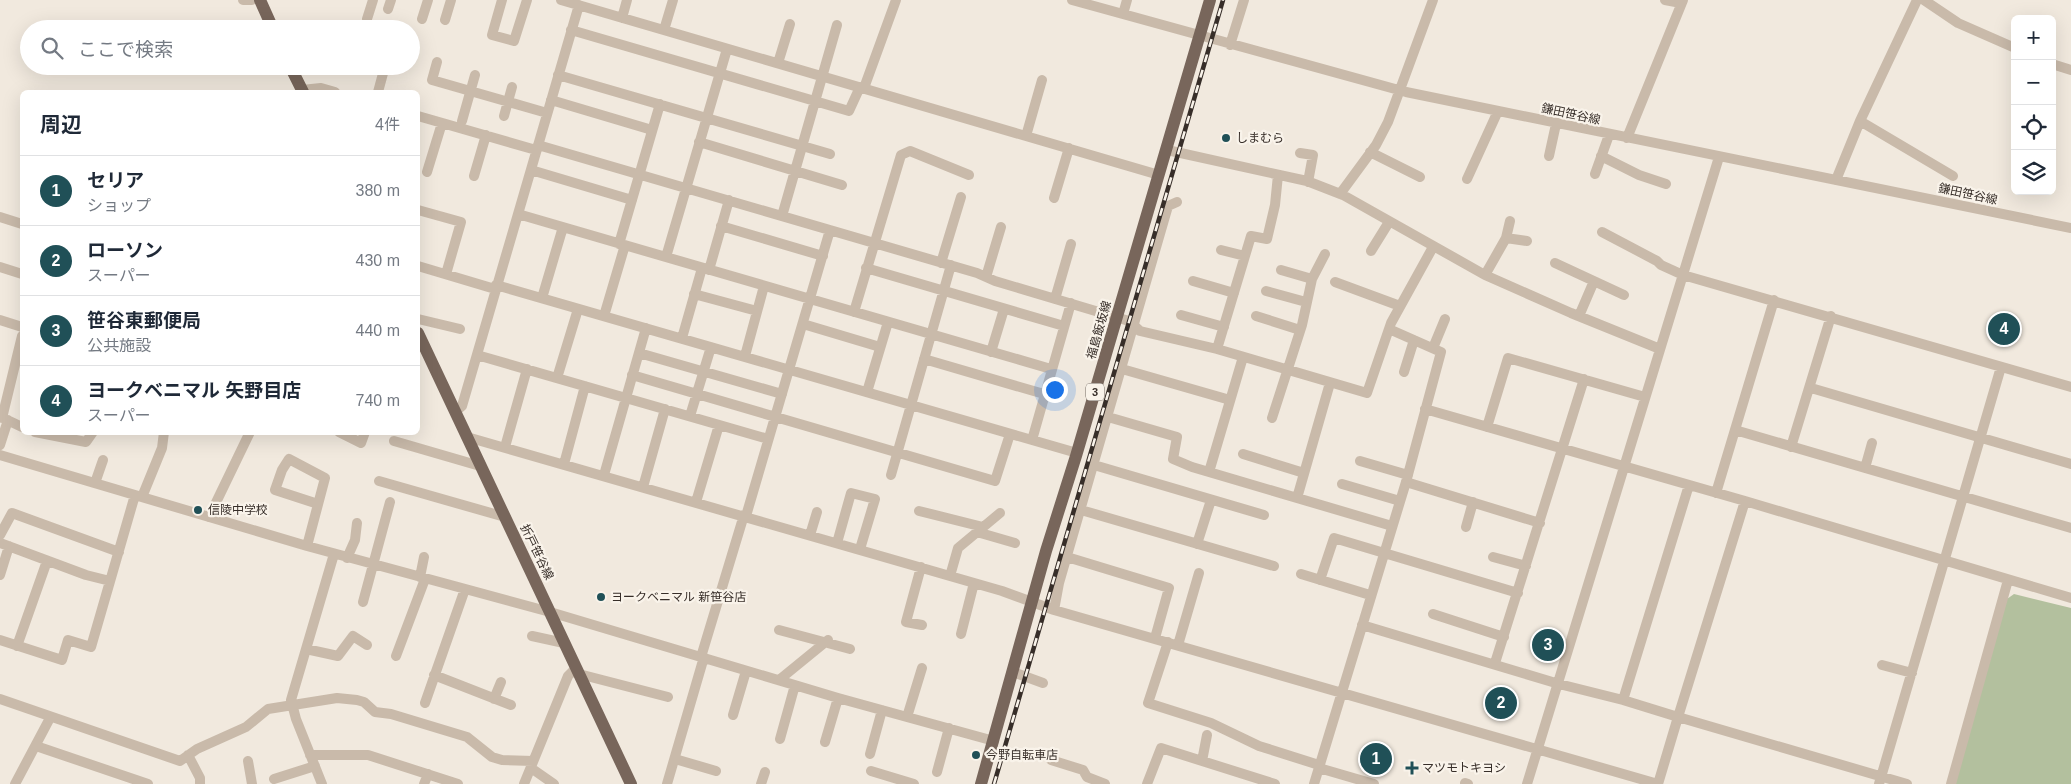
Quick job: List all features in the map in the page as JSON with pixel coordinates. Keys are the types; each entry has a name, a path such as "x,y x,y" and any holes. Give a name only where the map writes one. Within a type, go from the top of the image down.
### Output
{"main road":[{"path":"260,0 269,20"},
{"name":"福島飯坂線","path":"981,784 1032,601 1210,0"},
{"path":"294,75 302,90"},
{"name":"折戸笹谷線","path":"420,337 631,784"}],"street":[{"path":"243,0 252,0"},
{"path":"367,19 373,0"},
{"path":"422,19 428,0"},
{"path":"445,20 450,0"},
{"path":"502,0 492,35 514,41 527,0"},
{"path":"561,0 577,3 622,18 1159,175"},
{"path":"622,18 627,0"},
{"path":"664,30 673,0"},
{"path":"571,30 849,111 862,88 896,0"},
{"name":"鎌田笹谷線","path":"1072,0 1400,90 1609,135 2071,228"},
{"path":"1123,14 1127,0"},
{"path":"1230,44 1244,0"},
{"path":"1340,194 1370,152 1388,122 1433,0"},
{"path":"1627,138 1682,2 1665,0"},
{"path":"1836,180 1860,121 1917,0"},
{"path":"1924,0 1958,23 2011,46"},
{"path":"455,412 462,406 571,30 577,3"},
{"path":"778,63 790,24"},
{"path":"782,216 837,25"},
{"path":"666,257 727,48"},
{"path":"437,62 432,80 547,113"},
{"path":"2056,65 2071,70"},
{"path":"379,90 383,75"},
{"path":"462,121 475,75"},
{"path":"558,75 830,154"},
{"path":"1026,136 1042,80"},
{"path":"504,116 512,87"},
{"path":"308,90 320,88 328,90"},
{"path":"551,100 652,130"},
{"path":"604,316 632,200 660,104"},
{"path":"1467,179 1498,111"},
{"path":"420,117 728,200 946,264 1117,317 1129,321 1140,331 1217,349 1367,393 1389,329 1433,247"},
{"path":"1860,121 1953,176"},
{"path":"427,172 442,123"},
{"path":"1549,156 1556,124"},
{"path":"1594,174 1609,135"},
{"path":"474,176 486,136"},
{"path":"699,142 842,185"},
{"path":"1054,198 1069,148"},
{"path":"1167,150 1308,182 1340,194 1485,275 1578,316 1660,349"},
{"path":"854,312 901,155 910,151 969,175"},
{"path":"1370,152 1420,176"},
{"path":"1300,153 1313,155 1308,182"},
{"path":"1601,156 1639,175 1666,184"},
{"path":"1527,784 1719,157"},
{"path":"531,170 632,200"},
{"path":"1217,349 1251,236 1267,239 1275,205 1278,175"},
{"path":"891,475 944,291 946,264 961,197"},
{"path":"682,338 694,294 721,226 728,200"},
{"path":"1054,610 1067,557 1168,206 1178,202"},
{"path":"420,211 461,222 446,274"},
{"path":"518,214 1051,369"},
{"path":"0,218 20,223"},
{"path":"1485,275 1506,238 1510,221"},
{"path":"1371,251 1388,222"},
{"path":"721,226 823,256"},
{"path":"542,298 563,227"},
{"path":"986,277 1001,227"},
{"path":"667,784 702,657 811,299 830,230"},
{"path":"1602,232 1657,261 1661,266 1684,275 2071,387"},
{"path":"1506,238 1527,241"},
{"path":"1056,299 1071,244"},
{"path":"1221,250 1245,256"},
{"path":"1272,418 1300,330 1312,279 1325,254"},
{"path":"1555,263 1624,295"},
{"path":"0,267 20,273"},
{"path":"420,267 542,298 1077,453"},
{"path":"866,268 1064,326"},
{"path":"1281,270 1312,279"},
{"path":"1193,281 1234,293"},
{"path":"1578,316 1594,281"},
{"path":"1335,282 1400,306"},
{"path":"745,356 764,286"},
{"path":"1266,291 1306,302"},
{"path":"694,294 757,311"},
{"path":"1716,493 1774,300"},
{"path":"1032,440 1071,303"},
{"path":"557,378 578,309"},
{"path":"991,352 1004,309"},
{"path":"1182,315 1224,328"},
{"path":"1256,316 1300,330"},
{"path":"1791,447 1811,388 1831,316"},
{"path":"420,319 460,329"},
{"path":"1433,348 1445,319"},
{"path":"0,320 20,327"},
{"path":"868,392 888,322"},
{"path":"803,324 880,347"},
{"path":"604,476 646,328"},
{"path":"1314,784 1407,478 1441,352 1389,329"},
{"path":"1404,372 1414,340"},
{"path":"0,445 3,418 20,345"},
{"path":"690,416 711,347"},
{"path":"639,353 782,394"},
{"path":"477,355 768,439"},
{"path":"1209,472 1243,357"},
{"path":"1487,427 1508,358 1645,397"},
{"path":"924,359 1044,394"},
{"path":"1880,780 2001,367"},
{"path":"505,447 527,369"},
{"path":"1122,369 1230,400"},
{"path":"632,376 995,481 1010,434"},
{"path":"1495,663 1584,379"},
{"path":"1297,498 1330,383"},
{"path":"564,464 585,386"},
{"path":"1811,388 2071,464"},
{"path":"643,487 665,409"},
{"path":"1425,409 1745,500 2071,598"},
{"path":"1108,417 1177,437 1172,459 1209,472 1392,526"},
{"path":"3,418 20,426"},
{"path":"696,502 719,425"},
{"path":"1735,430 2071,528"},
{"path":"55,435 86,442 91,435"},
{"path":"0,640 62,660 68,640 90,646 138,496 162,448 164,435"},
{"path":"209,517 249,435"},
{"path":"345,435 361,443 364,435"},
{"path":"467,437 810,534 1032,601 1054,610 1658,784 1745,500"},
{"path":"394,441 480,466"},
{"path":"1865,468 1872,443"},
{"path":"1243,454 1304,473"},
{"path":"0,455 347,558 550,612 838,698 994,741"},
{"path":"306,546 318,504 325,478 289,459 282,470 275,490 318,504"},
{"path":"95,483 103,460"},
{"path":"1360,461 1473,502 1540,523"},
{"path":"1094,465 1264,515"},
{"path":"379,481 504,517"},
{"path":"1342,484 1400,501"},
{"path":"1623,700 1689,485"},
{"path":"837,542 851,493 875,499 860,550"},
{"path":"1197,544 1211,500"},
{"path":"363,602 390,502"},
{"path":"1466,527 1473,502"},
{"path":"1081,510 1274,566"},
{"path":"919,511 1015,542"},
{"path":"810,534 817,512"},
{"path":"950,576 958,548 1000,512"},
{"path":"0,535 12,513 119,552"},
{"path":"347,558 355,540 357,523"},
{"path":"1320,580 1334,538 1518,593"},
{"path":"0,575 5,544 86,575 110,580"},
{"path":"322,784 292,704 292,692 334,554"},
{"path":"396,656 422,578 424,557"},
{"path":"1067,557 1169,588 1155,638"},
{"path":"1493,557 1526,566"},
{"path":"17,646 48,561"},
{"path":"921,567 906,622 922,625"},
{"path":"1199,574 1148,703 1212,723 1259,746 1374,784"},
{"path":"1300,574 1370,595"},
{"path":"1951,784 2008,580"},
{"path":"960,634 974,583"},
{"path":"425,703 465,589"},
{"path":"1433,614 1504,637"},
{"path":"1362,624 1559,684 1623,700 1880,780 1907,784"},
{"path":"779,630 828,640 850,649"},
{"path":"306,649 338,656 353,636 368,645"},
{"path":"532,636 564,643"},
{"path":"779,680 828,640"},
{"path":"1882,665 1912,673"},
{"path":"907,717 922,668"},
{"path":"524,784 568,676 578,671 668,696"},
{"path":"733,715 746,671"},
{"path":"1013,672 1043,683"},
{"path":"434,675 511,705"},
{"path":"494,699 501,682"},
{"path":"780,739 795,685"},
{"path":"0,699 180,762 188,755 246,727 268,709 338,698 357,700 364,702 375,712 391,714 467,737 492,756 502,760 532,765 554,784"},
{"path":"825,742 838,698"},
{"path":"870,754 882,710"},
{"path":"15,784 50,718"},
{"path":"937,772 949,728"},
{"path":"1202,761 1207,735"},
{"path":"36,746 148,784"},
{"path":"1147,784 1161,748 1275,784"},
{"path":"188,755 200,778 200,784"},
{"path":"310,755 368,755 458,784"},
{"path":"675,759 716,770"},
{"path":"1051,760 1083,770 1087,777 1106,784"},
{"path":"248,761 252,784"},
{"path":"274,779 315,766"},
{"path":"871,771 914,784"},
{"path":"762,784 765,772"},
{"path":"1237,784 1240,773"},
{"path":"424,784 428,774"}],"green space":[{"path":"2014,594 2071,608 2071,784 1955,784 2007,599"}],"railway":[{"path":"994,784 1223,0"}],"place":[{"name":"しまむら","path":"1226,138"},
{"name":"ヨークベニマル 矢野目店","path":"2004,329"},
{"name":"信陵中学校","path":"198,510"},
{"name":"ヨークベニマル 新笹谷店","path":"601,597"},
{"name":"笹谷東郵便局","path":"1548,645"},
{"name":"ローソン","path":"1501,703"},
{"name":"今野自転車店","path":"976,755"},
{"name":"セリア","path":"1376,759"},
{"name":"マツモトキヨシ","path":"1412,768"}]}
